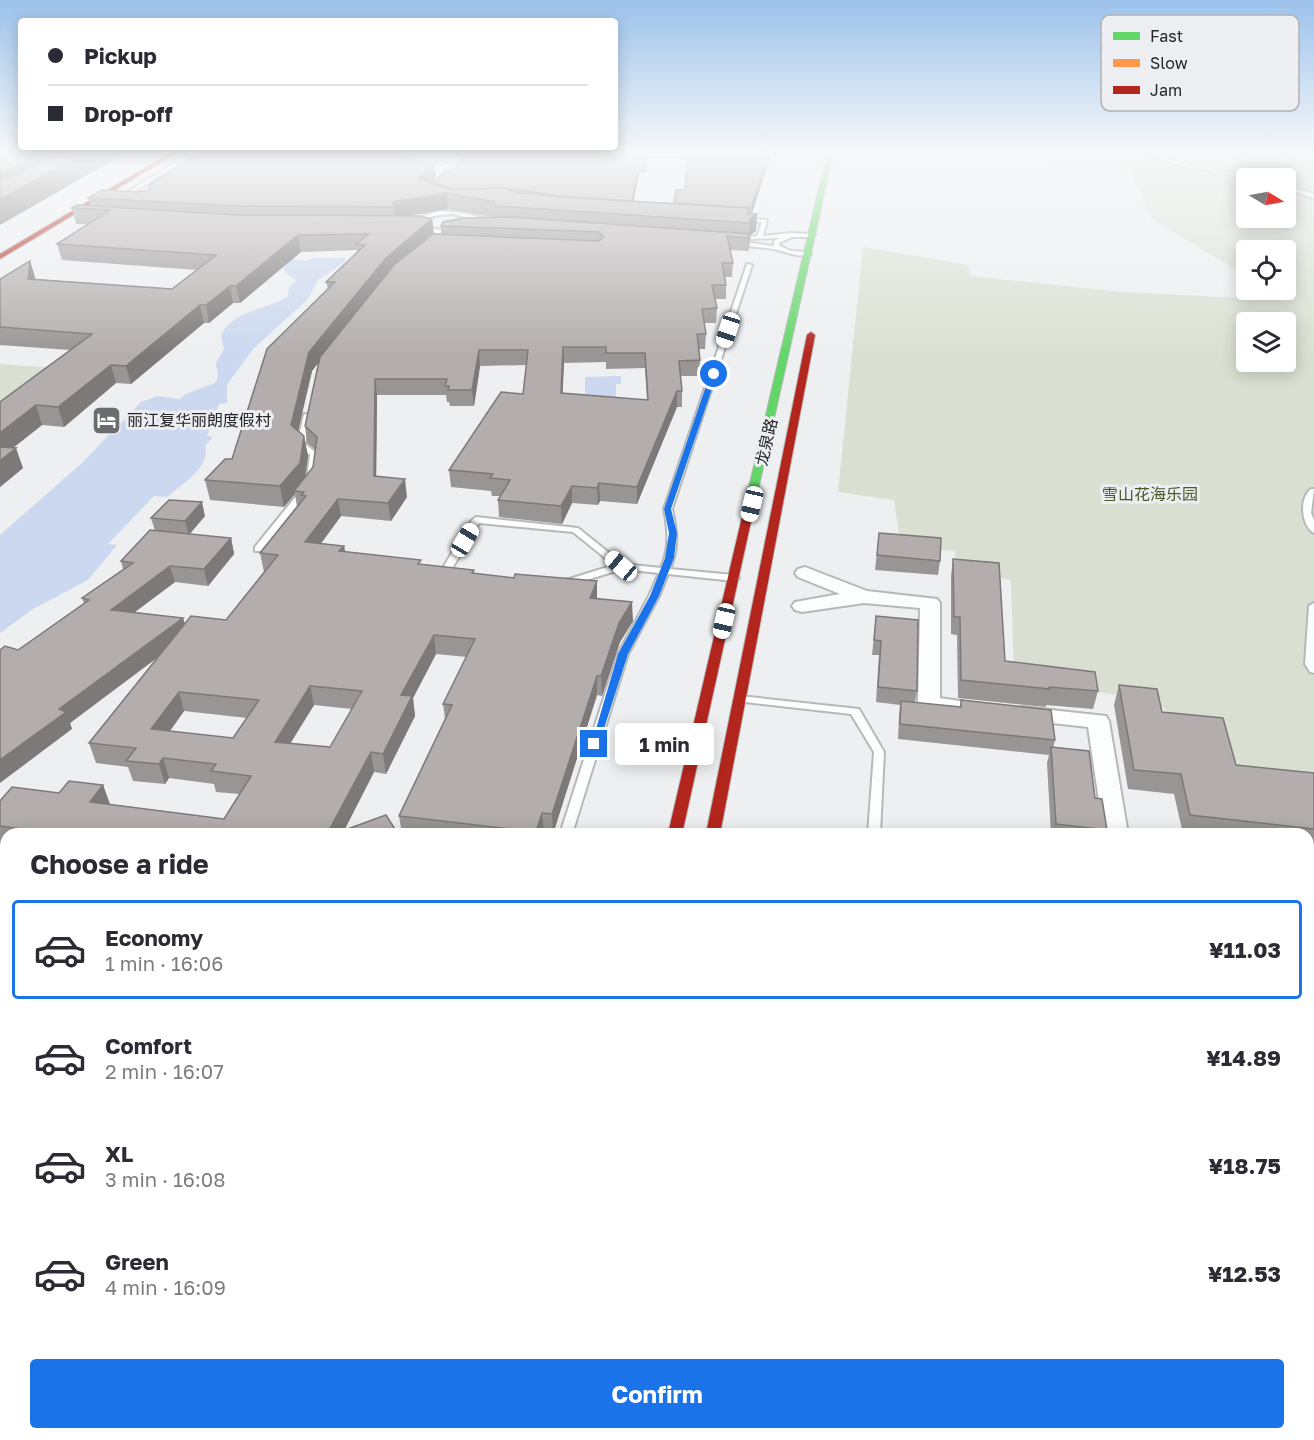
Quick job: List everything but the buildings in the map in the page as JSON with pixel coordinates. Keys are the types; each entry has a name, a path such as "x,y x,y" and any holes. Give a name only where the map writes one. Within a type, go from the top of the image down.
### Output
{"main road":[{"path":"0,244 39,221"},
{"path":"0,257 66,221"},
{"name":"龙泉路","path":"676,828 815,221"},
{"name":"龙泉路","path":"714,828 814,319"}],"street":[{"path":"805,573 864,597"},
{"path":"801,606 864,597 930,603 929,704 974,709"},
{"path":"997,711 1098,721 1115,828"}],"lane":[{"path":"418,221 420,227"},
{"path":"464,227 472,224 471,221"},
{"path":"410,226 441,231 492,223 485,221"},
{"path":"759,238 765,221"},
{"path":"436,240 441,231"},
{"path":"780,249 776,242 785,236"},
{"path":"726,237 812,236"},
{"path":"732,243 808,254"},
{"path":"568,828 623,654 665,571 673,533 668,509 749,265"},
{"path":"258,549 310,484 314,454 301,445 310,403"},
{"path":"1314,491 1310,494 1307,513 1314,530"},
{"path":"621,566 575,530 476,520 441,579 545,590 621,566 734,578"},
{"path":"1314,606 1310,664 1314,670"},
{"path":"740,699 855,711 879,752 874,828"}],"green space":[{"name":"雪山花海乐园","path":"1156,221 1236,221 1236,228 1296,228 1296,221 1314,221 1314,794 1242,788 1156,700 1014,681 1011,580 957,571 955,551 901,547 894,500 838,492 863,247 969,265 970,276 1121,292 1236,298 1236,300 1296,300 1296,240 1236,240 1236,270"},
{"path":"0,364 53,368 0,407"}],"water":[{"path":"314,258 345,258 345,262 318,280 308,299 253,349 227,385 227,403 219,404 207,436 213,437 205,446 204,461 194,475 167,497 154,496 108,544 117,545 88,580 33,609 0,633 0,535 82,463 141,402 158,396 180,399 186,394 215,383 218,377 216,363 224,349 221,336 226,327 243,315 288,296 289,288 296,281 286,273 281,263 287,259 306,261"},
{"path":"621,376 621,384 616,384 616,406 585,401 585,377"}],"traffic: fast":[{"path":"747,517 815,221"}],"traffic: jam":[{"path":"0,257 60,221"},
{"path":"714,828 811,335"},
{"path":"676,828 747,517"}],"place":[{"name":"丽江复华丽朗度假村","path":"106,420"}],"route":[{"path":"594,744 623,654 654,596 670,558 673,533 668,509 714,374"}]}
